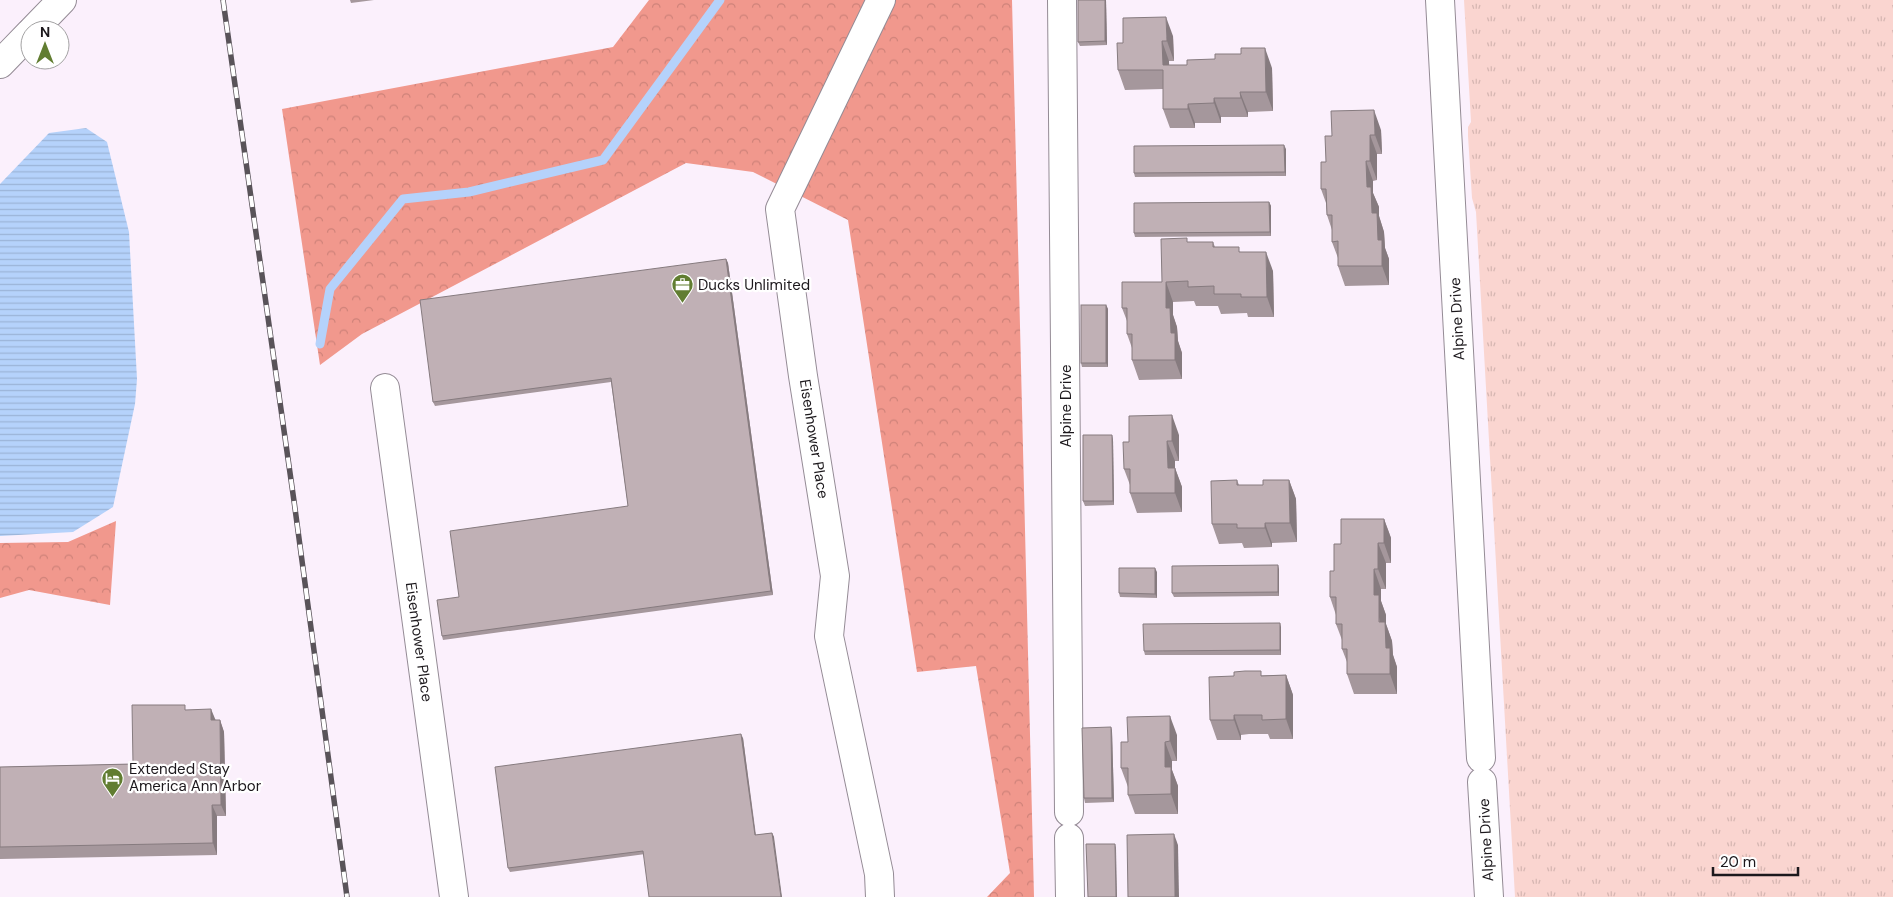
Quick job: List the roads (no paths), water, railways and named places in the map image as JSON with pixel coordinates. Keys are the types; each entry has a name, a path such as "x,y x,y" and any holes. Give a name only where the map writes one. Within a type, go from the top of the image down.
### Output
{"street":[{"path":"43,20 62,0"},
{"name":"Eisenhower Place","path":"880,897 880,874 829,636 836,576 780,209 881,0"},
{"name":"Alpine Drive","path":"1062,0 1070,897"},
{"name":"Alpine Drive","path":"1440,0 1489,897"},
{"path":"0,64 20,43"},
{"name":"Eisenhower Place","path":"385,388 454,897"}],"water":[{"path":"86,128 107,142 129,232 137,379 135,404 113,507 73,532 0,536 0,184 49,133"}],"waterway":[{"path":"320,344 330,289 403,199 469,192 603,160 720,0"}],"railway":[{"path":"223,0 294,501 347,897"}],"place":[{"name":"Ducks Unlimited","path":"682,304"},
{"name":"Extended Stay America Ann Arbor","path":"113,797"}]}
